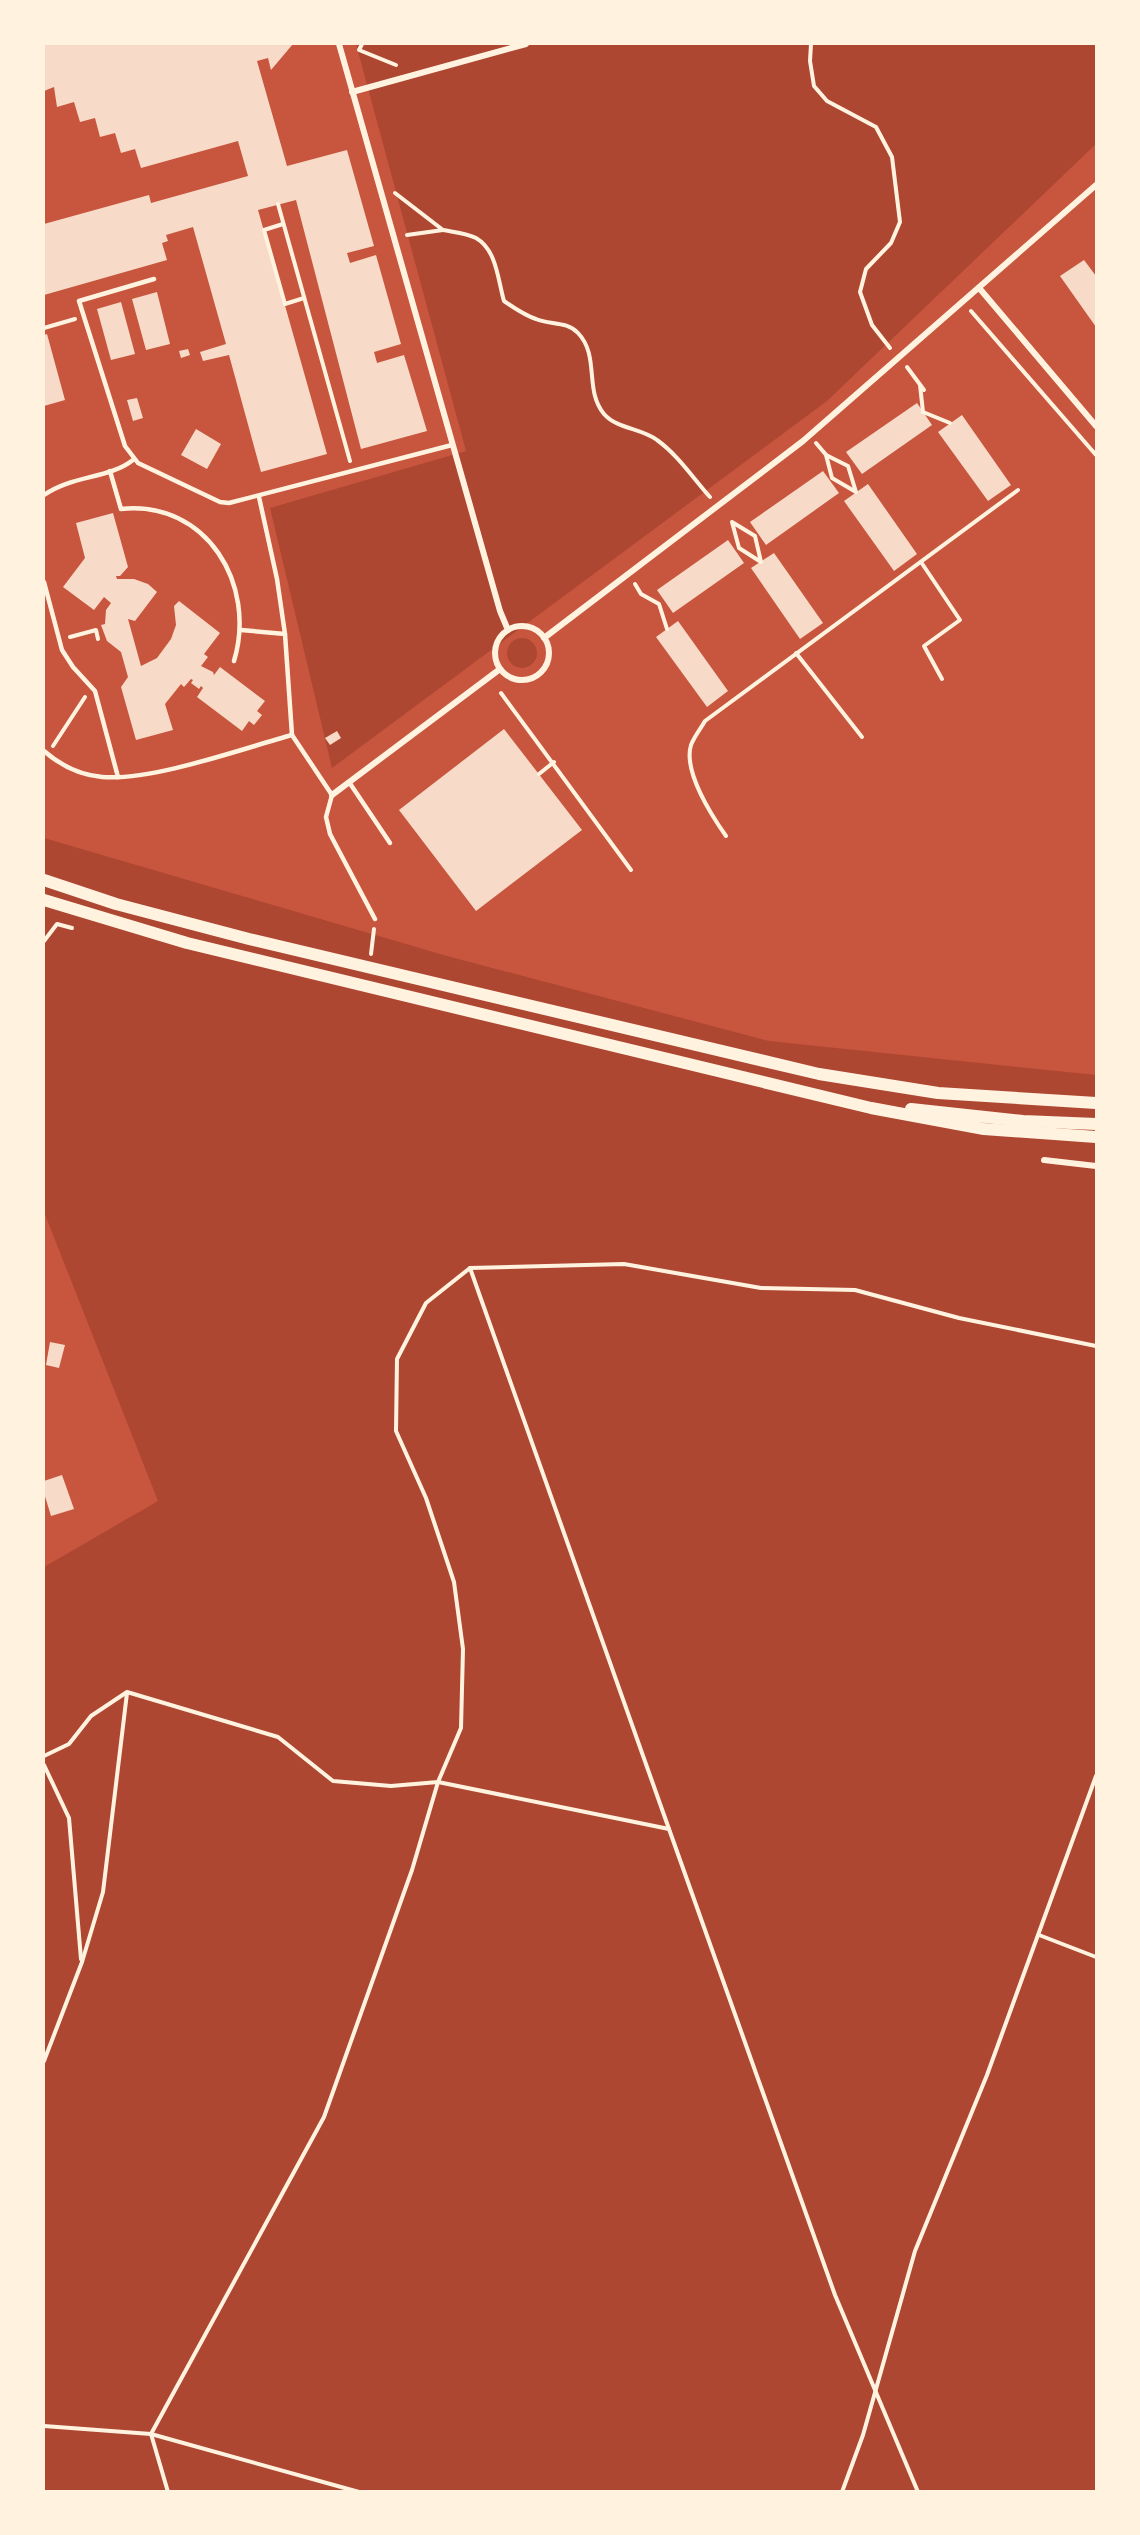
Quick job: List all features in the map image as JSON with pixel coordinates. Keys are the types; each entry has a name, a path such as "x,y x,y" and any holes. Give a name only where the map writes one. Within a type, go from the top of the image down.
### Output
{"main road":[{"path":"44,880 116,904 249,939 819,1074 939,1093 1096,1103"},
{"path":"44,900 187,943 903,1116 958,1125 1096,1137"},
{"path":"827,1097 950,1114 1096,1124"}],"street":[{"path":"339,44 500,611 508,630"},
{"path":"352,92 526,44"},
{"path":"544,638 767,471 980,289 1096,185"},
{"path":"980,289 1096,426"},
{"path":"529,627 544,638 548,647 548,660 536,676 517,680 500,669 495,660 496,646 508,630 529,627"},
{"path":"332,795 500,669"},
{"path":"1044,1160 1096,1166"}],"lane":[{"path":"154,279 79,301 124,446 132,460 220,502 238,502 453,445"},
{"path":"44,495 69,481 110,471 132,460"},
{"path":"110,471 122,508 146,508 170,515 195,528 213,546 236,589 241,630 234,661"},
{"path":"259,497 277,579 285,634 292,735 332,795 326,817 330,834 375,920"},
{"path":"44,582 59,640 73,667 92,687 118,777"},
{"path":"241,630 285,634"},
{"path":"46,753 64,765 90,775 118,777 172,768 292,735"},
{"path":"349,782 390,843"}],"path":[{"path":"362,44 359,50 394,66 406,62"},
{"path":"811,44 810,61 814,86 827,101 876,127 892,157 900,222 891,243 866,269 860,292 872,325 895,353"},
{"path":"377,180 443,230"},
{"path":"278,204 353,472"},
{"path":"283,224 264,230 285,304 304,298"},
{"path":"393,236 443,230 476,238 489,252 496,268 504,301 538,320 567,325 578,333 589,348 596,400 605,415 620,425 657,440 716,501"},
{"path":"963,303 1096,455"},
{"path":"44,328 84,317"},
{"path":"907,367 924,390"},
{"path":"920,385 923,412 950,423"},
{"path":"816,442 830,460"},
{"path":"826,456 848,466 856,492 832,478 826,456"},
{"path":"726,836 710,813 692,770 690,747 705,720 1018,490"},
{"path":"726,513 736,527"},
{"path":"732,522 755,536 761,562 739,548 732,522"},
{"path":"921,562 960,620 924,646 942,679"},
{"path":"632,581 641,594 659,604 667,629"},
{"path":"59,640 96,630 98,639"},
{"path":"796,653 862,737"},
{"path":"46,753 92,687"},
{"path":"501,693 554,762 631,870"},
{"path":"539,774 554,762"},
{"path":"168,2492 151,2434 324,2117 412,1870 438,1782 461,1728 464,1650 454,1582 426,1498 396,1431 397,1359 426,1303 470,1268 624,1264 762,1288 855,1290 959,1318 1096,1346"},
{"path":"470,1268 836,2295 918,2492"},
{"path":"127,1692 278,1737 333,1780 392,1786 438,1782 669,1829"},
{"path":"44,1756 69,1744 91,1716 127,1692"},
{"path":"44,2061 82,1962 103,1892 127,1692"},
{"path":"44,1765 69,1818 82,1962"},
{"path":"842,2492 875,2390 915,2251 987,2075 1096,1776"},
{"path":"1039,1935 1096,1957"},
{"path":"44,2427 151,2434 359,2492"}],"shaded area":[{"path":"356,44 1096,44 1096,144 827,401 332,768 270,508 466,451"},
{"path":"522,638 532,643 537,653 532,663 522,668 512,663 507,653 512,643"},
{"path":"44,838 447,956 769,1041 1096,1075 1096,2491 44,2491 44,1567 158,1501 44,1212"}],"building":[{"path":"44,44 293,44 271,70 268,58 257,61 287,166 347,150 374,246 347,253 350,263 376,255 401,344 374,352 377,363 404,355 427,431 361,449 296,200 258,210 327,454 261,472 229,355 203,361 200,352 226,344 193,227 166,235 168,241 162,243 167,260 44,295 44,224 149,195 151,203 248,176 238,141 141,168 135,149 121,153 115,133 100,137 95,118 80,122 74,102 57,107 54,87 44,91"},
{"path":"1084,260 1096,276 1096,327 1060,276"},
{"path":"157,292 170,344 146,350 132,299"},
{"path":"121,302 135,354 111,360 97,309"},
{"path":"47,334 65,400 44,406 44,335"},
{"path":"188,349 190,355 181,358 179,351"},
{"path":"137,398 143,418 133,421 127,400"},
{"path":"917,403 932,425 862,474 846,452"},
{"path":"962,415 1011,485 988,501 938,432"},
{"path":"196,429 221,444 207,469 181,455"},
{"path":"823,471 839,493 766,545 750,522"},
{"path":"868,484 917,554 894,571 844,501"},
{"path":"113,513 128,567 120,576 116,576 117,579 134,579 148,584 157,592 135,621 128,619 141,666 157,658 171,639 176,625 174,606 179,601 220,633 204,654 208,657 201,666 213,672 214,675 220,667 265,701 257,711 262,715 254,725 249,721 242,731 197,697 203,688 201,686 199,689 191,683 193,680 191,679 184,687 181,684 165,704 173,730 136,740 121,687 128,677 121,652 107,641 101,625 105,624 106,610 111,603 104,597 94,610 63,587 85,558 76,523"},
{"path":"728,540 744,563 673,613 657,590"},
{"path":"774,553 823,623 800,639 751,568"},
{"path":"678,621 728,691 707,707 656,637"},
{"path":"504,729 582,830 476,911 399,810"},
{"path":"337,731 341,738 330,745 325,738"},
{"path":"50,1342 65,1345 59,1368 46,1365"},
{"path":"62,1475 74,1509 51,1516 44,1493 44,1481"}]}
